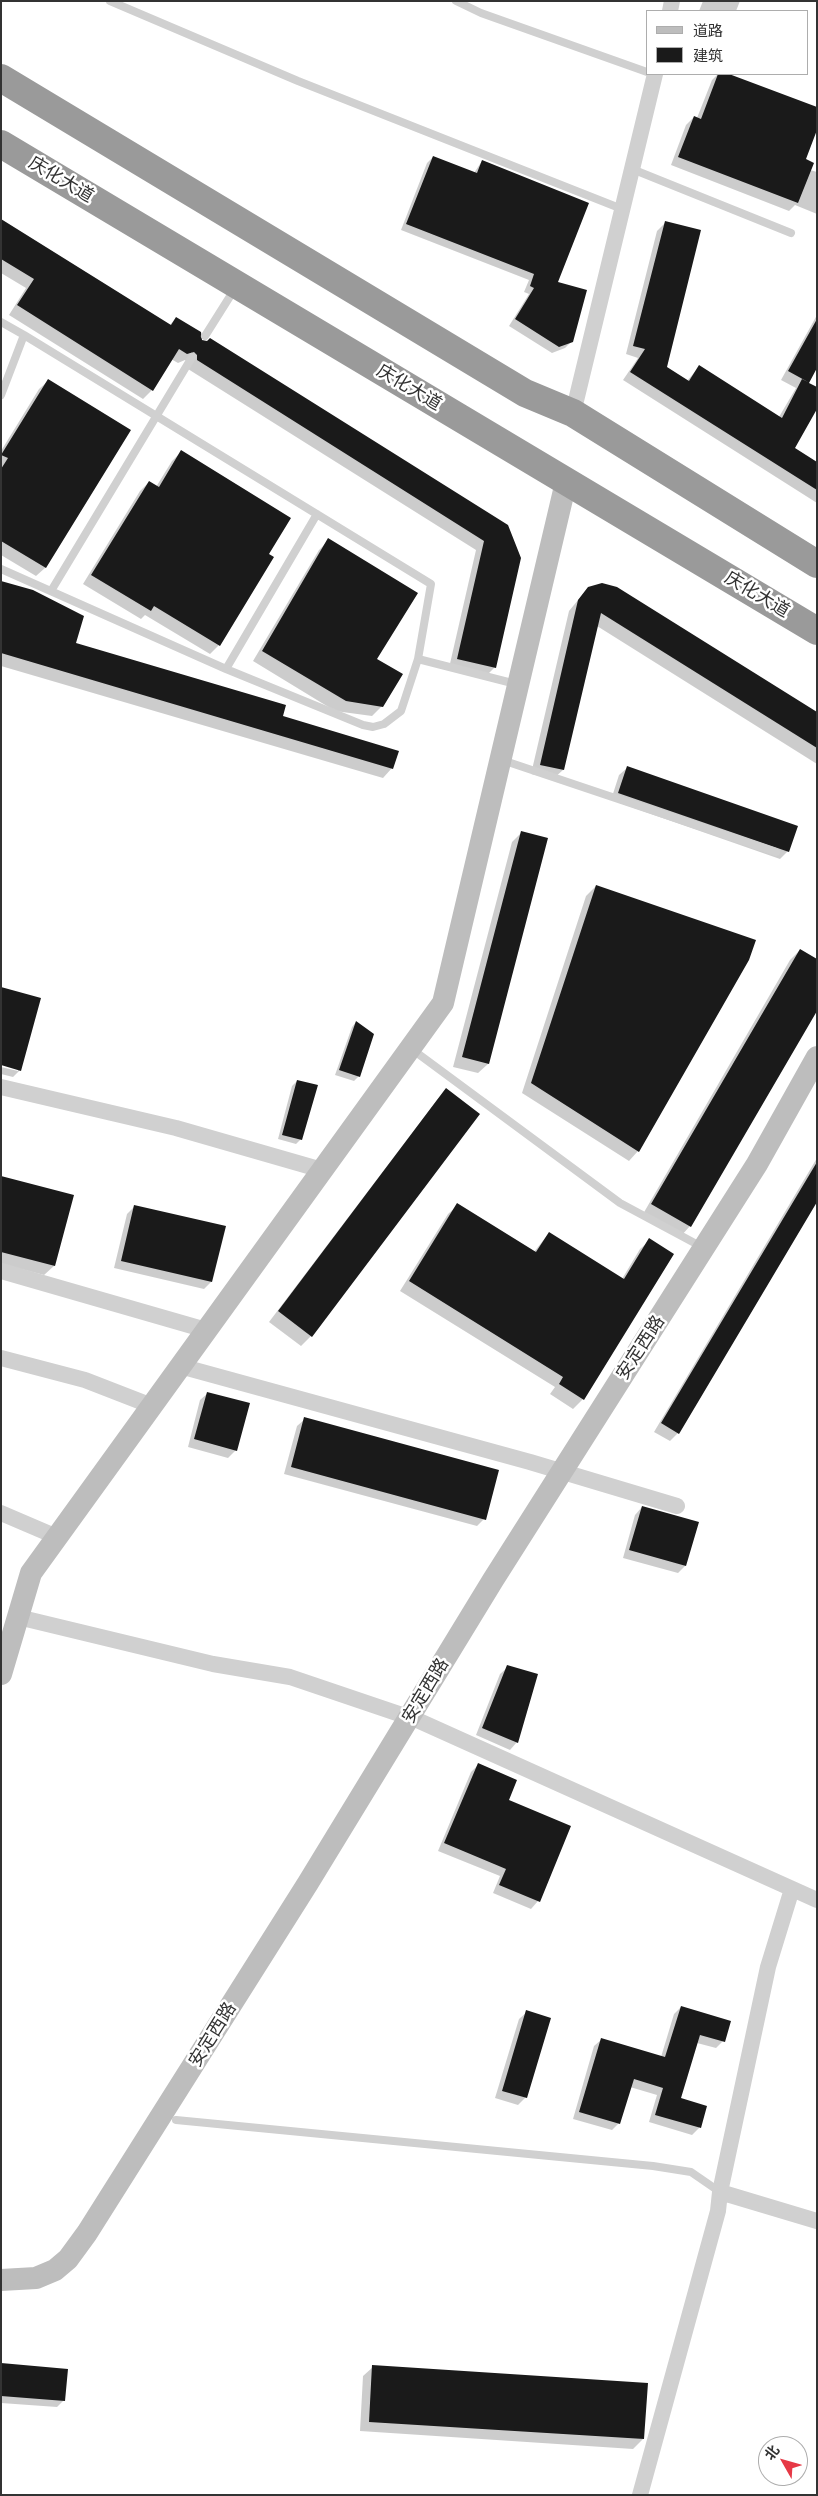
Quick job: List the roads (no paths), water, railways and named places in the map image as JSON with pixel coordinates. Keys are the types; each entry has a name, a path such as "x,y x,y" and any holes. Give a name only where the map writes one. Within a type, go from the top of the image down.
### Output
{"highway":[{"path":"1,78 526,393 573,413 817,564"},
{"name":"庆化大道","path":"1,144 236,286 817,631"}],"street":[{"path":"573,413 632,169 652,75"},
{"path":"1,1674 31,1574 443,1002 566,482"},
{"name":"安定西路","path":"1,2294 32,2294 68,2280 100,2241 176,2120 417,1720 570,1474 704,1248 757,1164 817,1057"},
{"path":"1,1087 176,1128 322,1170"},
{"name":"安定西路","path":"570,1474 770,1171 817,1088"},
{"path":"1,1271 206,1330"},
{"path":"1,1358 86,1380 152,1406"},
{"path":"180,1366 570,1474 676,1506"},
{"path":"1,1513 57,1536"},
{"path":"18,1617 213,1664 290,1677 417,1720 817,1900"},
{"name":"安定西路","path":"1,2280 36,2278 55,2270 68,2258 87,2233 308,1883 417,1720"},
{"path":"640,2495 716,2220 720,2192 768,1967 792,1889"},
{"path":"720,2192 817,2221"}],"lane":[{"path":"110,1 298,81 622,209"},
{"path":"456,1 490,16 646,71"},
{"path":"632,169 792,233"},
{"path":"205,336 236,286"},
{"path":"1,322 431,584 418,659 401,711 394,719 373,727 362,725 226,668 1,569"},
{"path":"1,395 24,335"},
{"path":"51,591 192,357"},
{"path":"226,668 317,514"},
{"path":"418,659 518,685"},
{"path":"500,760 776,852"},
{"path":"410,1048 620,1203 704,1248"},
{"path":"176,2120 653,2166 691,2172 720,2192"}]}
